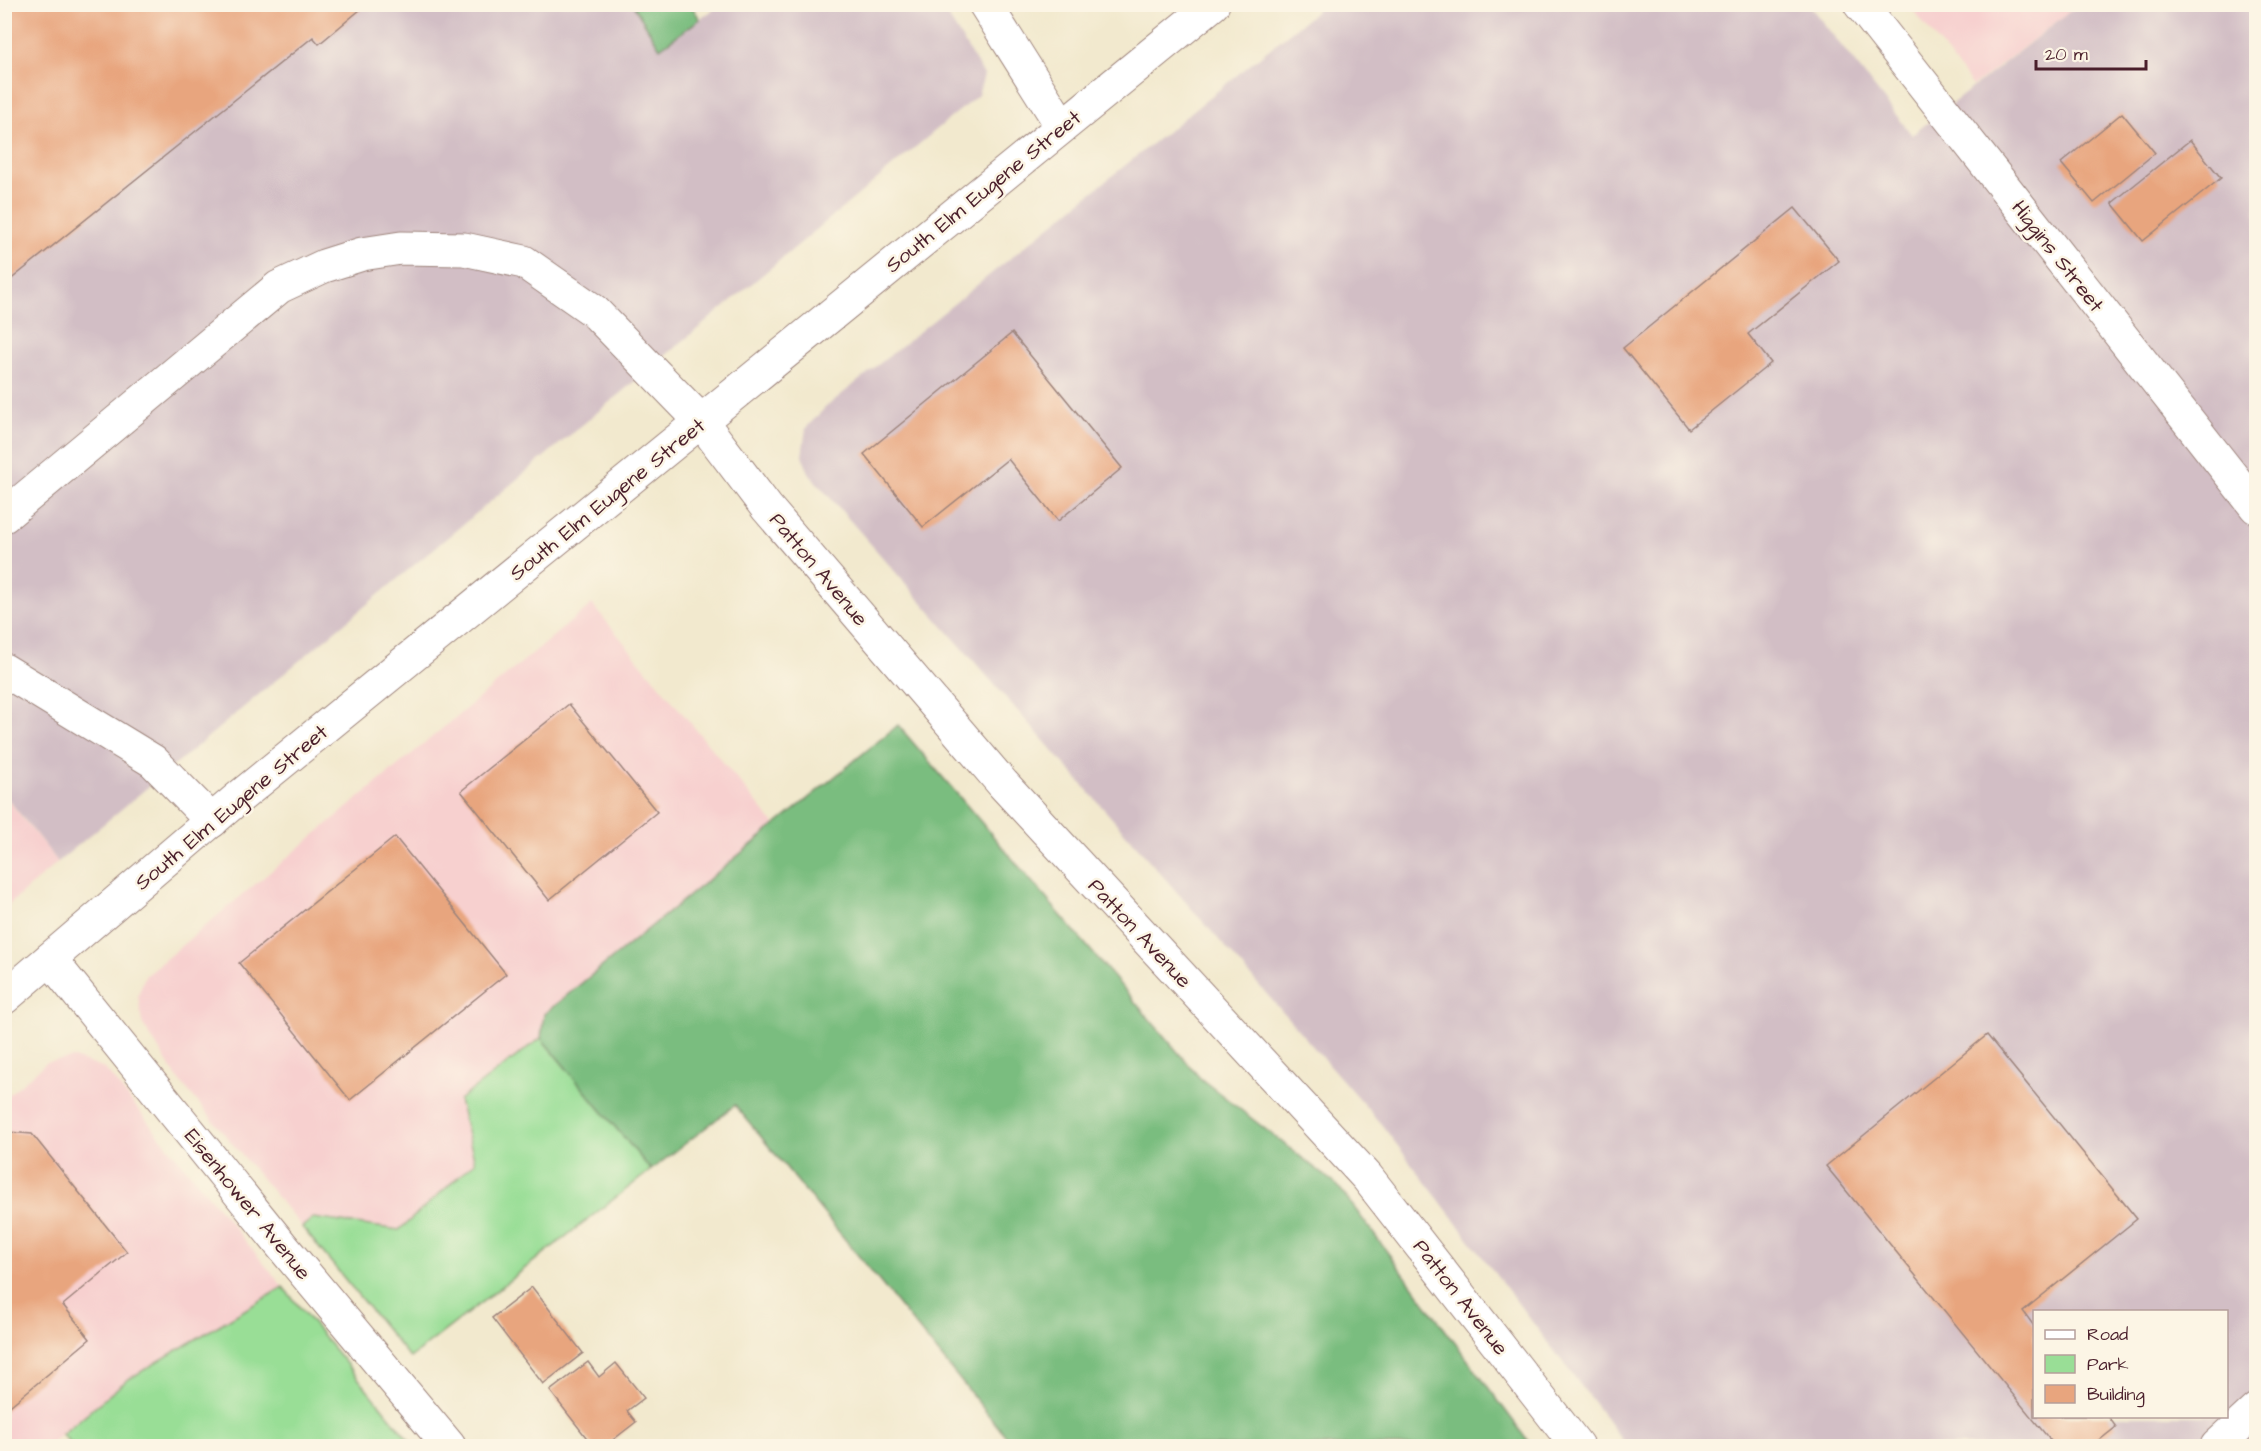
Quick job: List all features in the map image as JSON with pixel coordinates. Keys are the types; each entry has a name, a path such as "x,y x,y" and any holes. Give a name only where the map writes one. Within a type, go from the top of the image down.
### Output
{"street":[{"path":"985,4 1062,126"},
{"name":"South Elm Eugene Street","path":"4,998 212,821 1213,4"},
{"name":"Higgins Street","path":"1860,4 2256,507"},
{"name":"Patton Avenue","path":"4,516 279,287 324,266 362,254 401,248 464,249 524,262 594,310 701,421 767,508 995,775 1367,1177 1577,1446"},
{"path":"4,670 153,761 212,821"},
{"name":"Eisenhower Avenue","path":"50,959 282,1246 449,1446"},
{"path":"2217,1446 2256,1410"}],"shaded area":[{"path":"5,5 633,5 660,47 720,5 941,5 984,75 978,95 58,862 5,795"},
{"path":"1324,5 1809,5 1912,135 2078,5 2256,5 2256,1446 1627,1446 1381,1124 810,475 802,456 806,428 826,407"},
{"path":"1909,5 2078,5 1973,86"},
{"path":"592,604 775,825 544,1014 541,1038 460,1100 475,1162 399,1230 314,1218 302,1227 176,1076 142,1023 138,995 145,976"},
{"path":"4,795 58,862 5,908 4,908"},
{"path":"74,1058 105,1069 283,1287 127,1380 47,1446 5,1446 4,1099 47,1062"}],"green space":[{"path":"633,5 691,5 700,19 660,48"},
{"path":"898,725 1200,1078 1338,1186 1532,1446 1014,1446 735,1105 651,1170 541,1038 544,1014"},
{"path":"541,1038 651,1170 410,1358 302,1227 313,1218 399,1230 475,1162 459,1100"},
{"path":"283,1287 414,1446 73,1446 62,1434 127,1380"}],"building":[{"path":"4,4 367,4 319,44 313,37 4,285"},
{"path":"2122,113 2155,153 2094,203 2061,163"},
{"path":"2190,140 2221,178 2143,241 2112,203"},
{"path":"1795,208 1839,261 1748,334 1771,363 1689,429 1623,348"},
{"path":"1012,333 1122,468 1058,521 1008,459 923,527 864,454"},
{"path":"569,704 657,812 549,900 461,791"},
{"path":"395,837 506,974 350,1100 239,963"},
{"path":"1987,1035 2137,1219 2023,1311 2033,1325 2033,1418 2109,1418 2116,1427 2092,1446 2055,1446 1826,1166"},
{"path":"8,1132 32,1134 127,1252 63,1305 90,1339 4,1411 4,1135"},
{"path":"532,1287 583,1353 543,1384 492,1318"},
{"path":"588,1362 599,1377 616,1363 644,1398 627,1411 636,1422 605,1446 593,1446 550,1391"}]}
